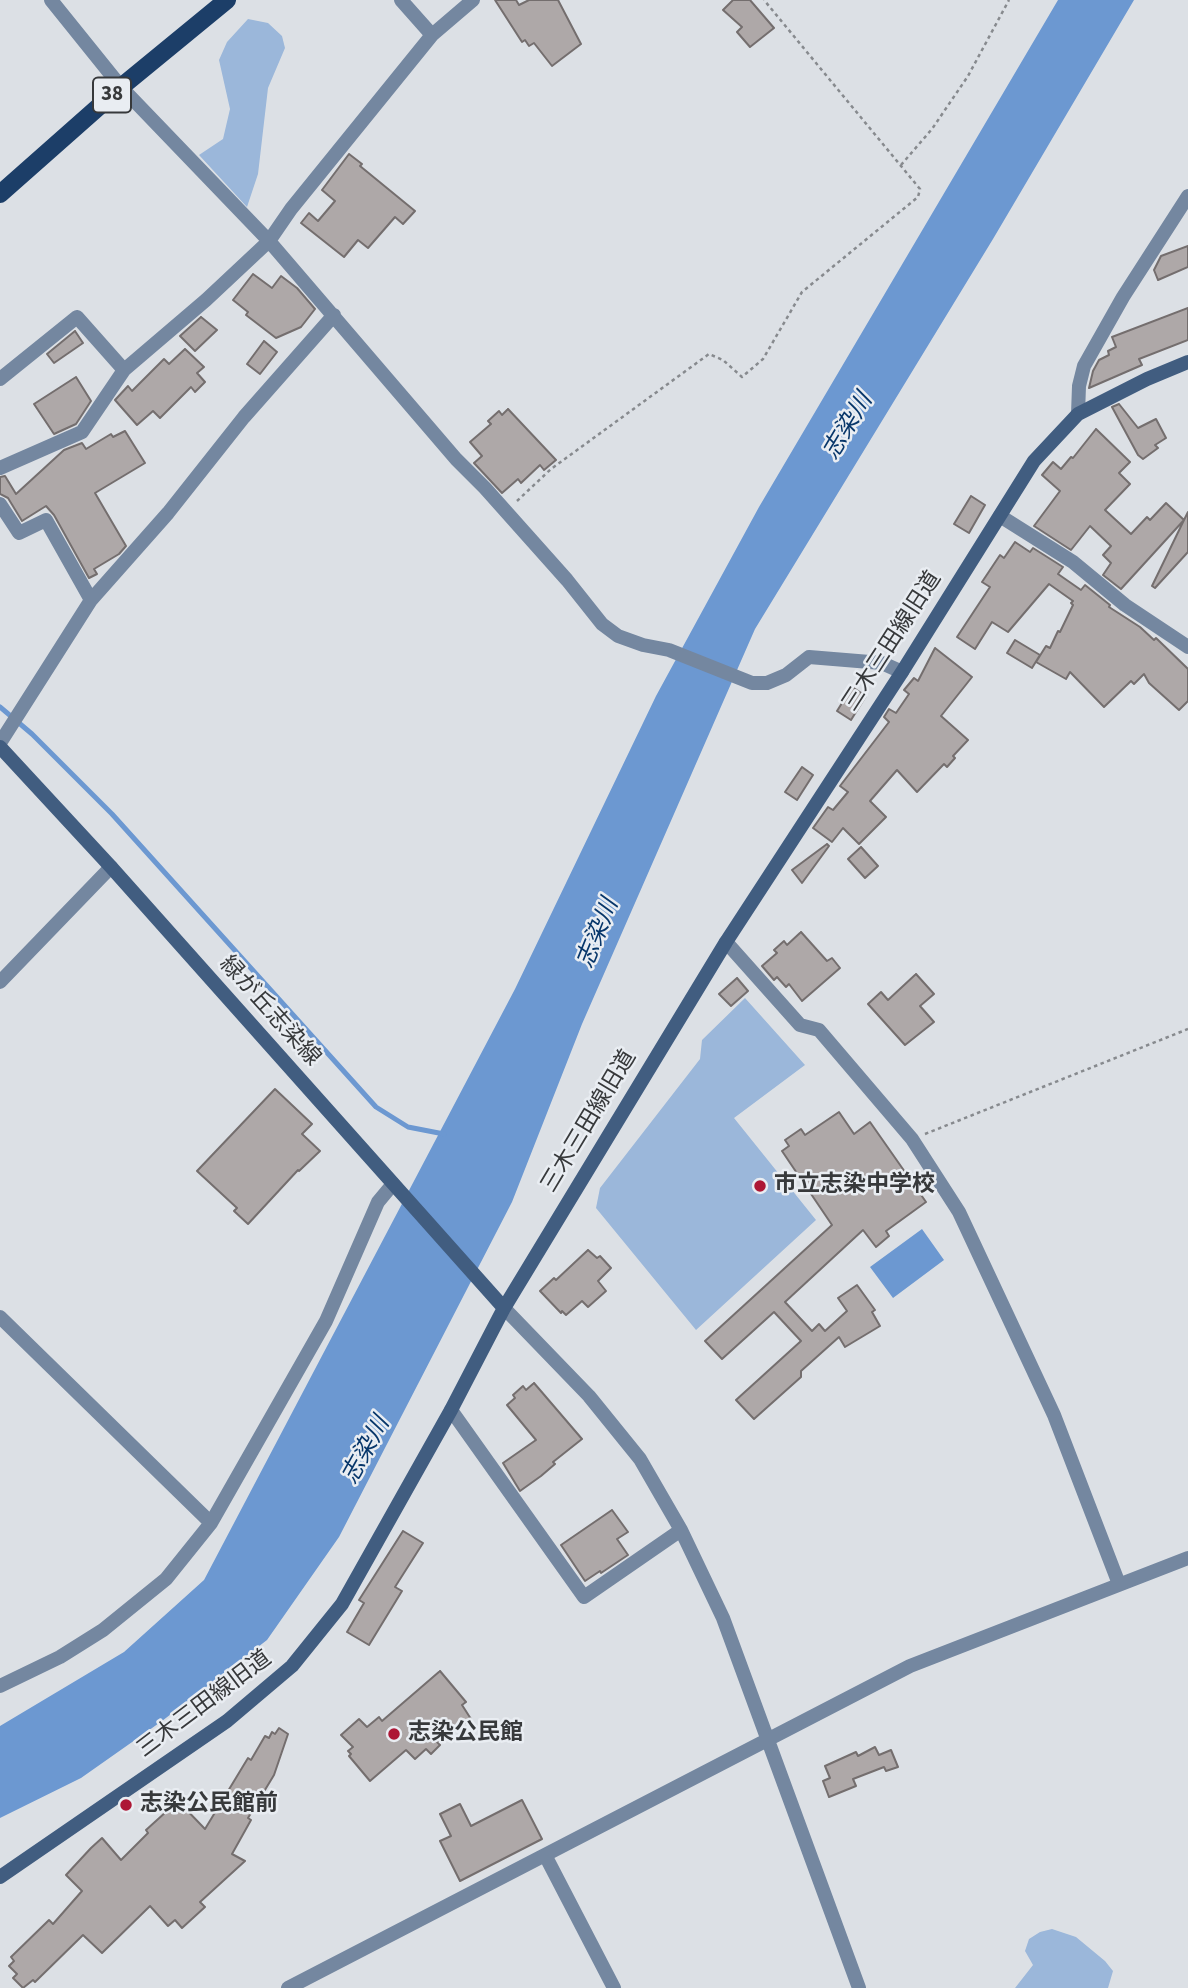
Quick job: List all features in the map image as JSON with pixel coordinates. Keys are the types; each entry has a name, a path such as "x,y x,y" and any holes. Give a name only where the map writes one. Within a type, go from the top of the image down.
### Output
{"main road":[{"name":"38","path":"0,194 121,87 227,0"}],"street":[{"path":"51,0 121,87 269,241 456,459 567,580 602,624 618,636 643,646 669,650 752,683 767,683 786,675 809,657 882,663 902,671"},
{"path":"401,0 432,35"},
{"path":"0,468 82,432 124,370 206,300 269,241 291,209 432,35 473,0"},
{"path":"1078,414 1079,386 1084,366 1123,297 1188,196"},
{"path":"0,745 91,600 168,513 244,417 334,315"},
{"path":"0,379 77,317 124,370"},
{"name":"三木三田線旧道","path":"0,1877 227,1721 292,1666 342,1604 451,1410 504,1308 726,942 1034,461 1078,414 1147,379 1188,362"},
{"path":"0,504 19,533 46,520 91,600"},
{"path":"1000,516 1073,562 1125,605 1188,648"},
{"name":"緑が丘志染線","path":"0,745 504,1308"},
{"path":"0,982 111,867"},
{"path":"726,942 800,1025 819,1030 912,1139 959,1212 1054,1416 1119,1584"},
{"path":"0,1686 60,1657 103,1630 166,1579 211,1522 326,1321 378,1202 393,1184"},
{"path":"504,1308 589,1396 640,1459 681,1530 723,1618 859,1988"},
{"path":"0,1317 211,1522"},
{"path":"451,1410 584,1597 681,1530"},
{"path":"288,1988 911,1666 1188,1558"},
{"path":"545,1855 614,1988"}],"path":[{"path":"506,511 551,469 709,355 723,360 742,377 763,359 802,292 918,197 920,188 764,0"},
{"path":"901,165 932,129 968,76 1009,0"},
{"path":"912,1139 1188,1029"}],"shaded area":[{"path":"248,19 268,23 282,36 285,48 268,88 258,174 247,207 199,155 223,139 230,109 219,60 227,42"},
{"path":"745,998 805,1065 734,1118 816,1220 696,1330 596,1208 600,1188 700,1059 702,1040"},
{"path":"1052,1929 1076,1937 1105,1961 1113,1971 1108,1988 1015,1988 1033,1965 1025,1951 1029,1939"}],"water":[{"name":"志染川","path":"1058,0 1134,0 993,239 755,629 582,1024 512,1202 339,1537 267,1640 162,1721 81,1778 0,1818 0,1726 124,1652 204,1580 515,989 656,696 759,507"},
{"path":"922,1229 944,1260 893,1298 870,1267"}],"building":[{"path":"495,0 516,0 519,5 529,0 558,0 581,44 552,66 534,43 529,46 525,40 522,42"},
{"path":"733,0 750,0 774,28 750,47 737,32 742,27 723,10"},
{"path":"349,154 415,211 403,224 395,217 368,248 358,240 344,257 301,223 309,213 318,221 335,201 322,190"},
{"path":"1188,246 1188,267 1158,280 1154,270 1161,256"},
{"path":"253,274 272,288 281,276 297,288 315,309 301,327 276,338 246,315 248,312 233,300"},
{"path":"1188,308 1188,340 1139,359 1142,365 1089,388 1099,360 1109,355 1108,351 1116,347 1112,337"},
{"path":"201,317 217,330 195,351 180,336"},
{"path":"75,331 83,343 54,363 47,354"},
{"path":"264,341 277,352 260,374 247,364"},
{"path":"185,349 204,367 197,373 205,382 195,392 191,387 160,418 153,411 137,425 115,400 128,386 132,391 164,359 169,364"},
{"path":"76,377 91,401 76,424 54,434 34,404"},
{"path":"1119,404 1138,428 1156,419 1166,438 1155,445 1158,448 1143,459 1138,455 1112,407"},
{"path":"508,409 556,460 544,470 540,465 521,483 518,479 502,493 474,463 482,456 470,442 491,424 488,421 499,411 502,415"},
{"path":"1096,429 1130,462 1119,473 1130,484 1105,510 1131,534 1147,517 1150,520 1166,503 1184,520 1121,589 1103,575 1111,563 1103,555 1111,546 1090,526 1071,550 1034,526 1060,491 1042,475 1053,462 1061,469"},
{"path":"125,431 145,463 95,493 126,546 119,554 94,569 97,574 89,578 54,515 46,506 22,521 8,498 0,494 0,477 5,476 16,494 64,450 82,443 86,449 111,434 113,437"},
{"path":"971,496 985,505 969,533 954,524"},
{"path":"1188,512 1188,552 1155,588 1152,586"},
{"path":"1015,542 1030,552 1033,548 1063,567 1058,574 1081,590 1085,585 1110,605 1109,607 1140,627 1154,640 1156,638 1188,669 1188,701 1179,710 1149,683 1144,674 1134,684 1131,681 1104,707 1070,672 1066,679 1036,662 1046,646 1050,648 1073,605 1073,601 1049,584 1008,632 992,622 975,649 957,637 990,587 982,582 1000,555 1004,558"},
{"path":"1015,640 1040,655 1032,668 1007,653"},
{"path":"935,648 972,677 941,716 968,740 947,767 944,764 917,792 897,770 870,801 886,817 859,844 843,828 832,842 813,828 828,807 833,810 848,792 840,786 889,722 884,717 889,709 896,713 909,694 904,690 914,678 918,681"},
{"path":"852,687 866,696 851,720 837,711"},
{"path":"802,767 813,775 797,800 785,792"},
{"path":"827,844 829,846 802,883 792,870"},
{"path":"861,847 878,866 865,878 848,859"},
{"path":"801,932 827,961 832,958 840,968 802,1001 789,984 786,987 777,977 774,980 762,966 777,953 774,950 784,941 787,945"},
{"path":"916,974 934,994 920,1006 934,1022 905,1045 868,1004 881,992 888,1000"},
{"path":"737,978 748,991 731,1006 719,994"},
{"path":"275,1089 312,1124 302,1134 320,1151 298,1170 248,1224 234,1211 237,1208 197,1171"},
{"path":"839,1112 854,1134 870,1122 926,1202 886,1231 889,1236 876,1247 863,1230 785,1302 812,1331 819,1324 825,1331 847,1311 838,1298 857,1285 875,1310 872,1312 880,1326 845,1347 839,1337 801,1371 801,1377 754,1419 736,1400 801,1341 774,1312 722,1359 705,1341 832,1225 782,1151 789,1146 785,1140 801,1129 805,1135"},
{"path":"588,1250 597,1258 600,1256 611,1268 598,1281 606,1291 588,1307 582,1301 566,1315 540,1291"},
{"path":"534,1383 582,1439 520,1491 503,1463 536,1440 507,1405 523,1386 526,1390"},
{"path":"612,1510 628,1532 617,1539 628,1555 585,1581 561,1545"},
{"path":"403,1531 423,1543 395,1587 402,1591 369,1645 347,1632 364,1603 359,1600"},
{"path":"440,1671 466,1702 462,1705 471,1719 459,1727 458,1725 437,1742 440,1745 431,1754 426,1749 415,1759 406,1750 370,1781 349,1756 351,1754 348,1751 353,1747 341,1735 359,1719 367,1727 379,1717 382,1721"},
{"path":"279,1728 288,1734 274,1775 248,1818 251,1820 232,1854 245,1861 200,1902 205,1907 182,1928 175,1920 168,1926 150,1906 102,1953 83,1935 35,1982 33,1980 23,1988 13,1978 17,1974 9,1966 14,1961 11,1957 49,1920 53,1924 82,1891 66,1875 91,1848 102,1838 121,1860 148,1833 146,1830 178,1801 205,1829 248,1758 251,1760 265,1736 269,1738 272,1732 275,1734"},
{"path":"875,1747 879,1755 891,1750 898,1767 886,1771 884,1767 853,1779 856,1786 829,1797 823,1781 830,1778 825,1766 856,1752 858,1756"},
{"path":"522,1800 542,1839 460,1881 440,1841 451,1836 440,1814 460,1804 471,1826"}],"waterway":[{"path":"0,707 32,734 112,814 376,1107 408,1127 444,1134"}],"place":[{"name":"市立志染中学校","path":"760,1186"},
{"name":"志染公民館","path":"394,1734"},
{"name":"志染公民館前","path":"126,1805"}]}
